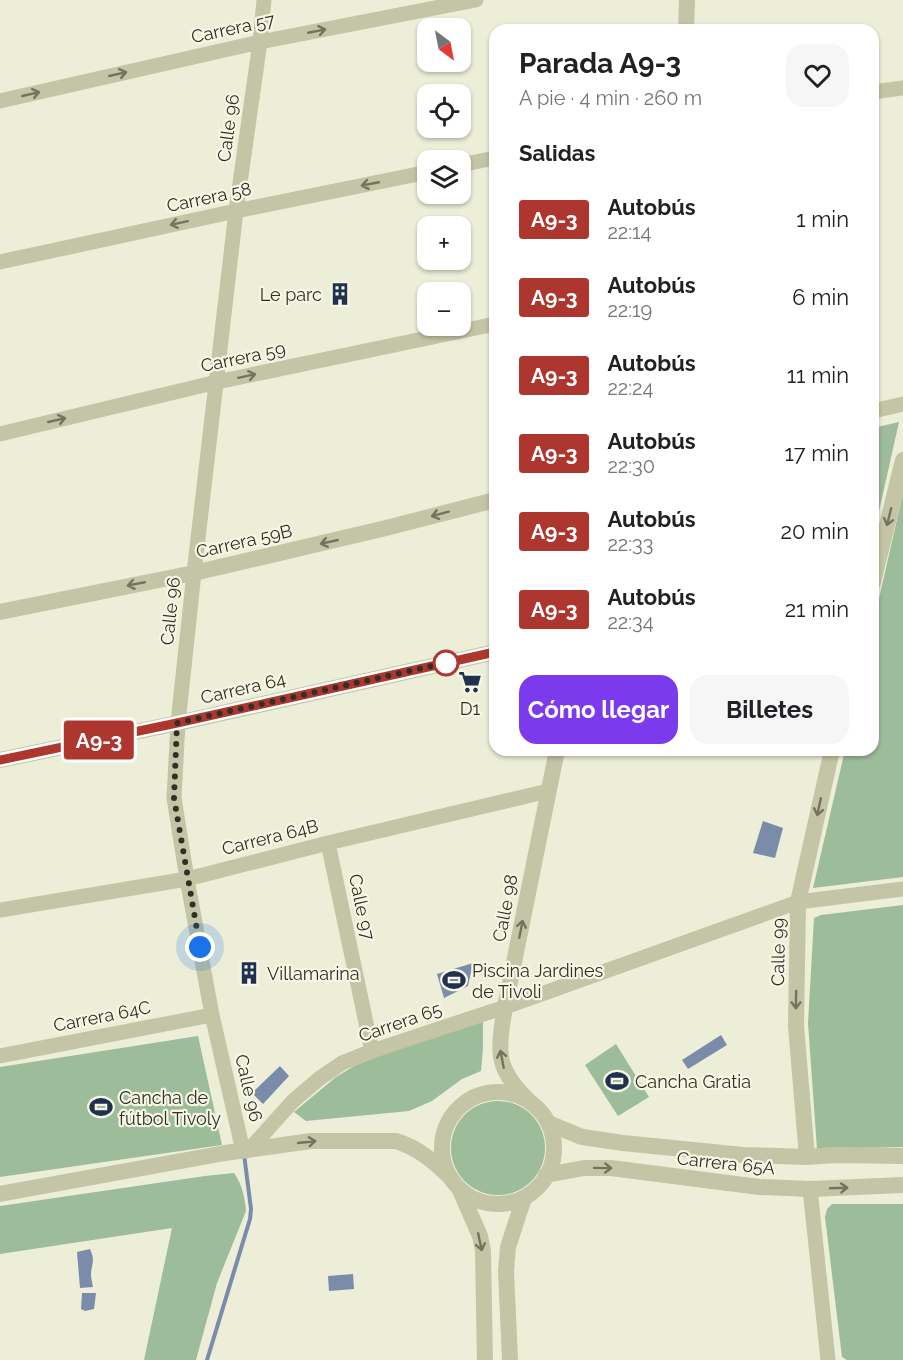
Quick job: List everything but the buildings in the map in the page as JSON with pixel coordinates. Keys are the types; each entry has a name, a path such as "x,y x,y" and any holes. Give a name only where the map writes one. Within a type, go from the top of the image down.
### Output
{"street":[{"name":"Calle 96","path":"246,1150 212,1015 174,798 177,723 236,211 264,0"},
{"name":"Carrera 57","path":"0,100 260,42 476,0"},
{"path":"686,24 687,0"},
{"path":"879,91 903,88"},
{"path":"471,163 489,159"},
{"name":"Carrera 58","path":"0,262 417,174"},
{"name":"Carrera 59","path":"0,434 217,382 489,325"},
{"path":"879,410 903,404"},
{"path":"879,554 903,460"},
{"name":"Carrera 59B","path":"0,612 194,573 489,502"},
{"name":"Carrera 64","path":"0,760 489,653"},
{"name":"Calle 98","path":"530,1101 516,1089 503,1067 500,1044 505,1007 556,756"},
{"name":"Calle 99","path":"807,1157 796,1026 798,902 831,756"},
{"name":"Carrera 64B","path":"0,910 187,879 548,791"},
{"name":"Calle 97","path":"328,843 372,1051"},
{"name":"Carrera 65","path":"246,1150 293,1101 320,1078 342,1063 372,1051 505,1007 798,902 903,889"},
{"name":"Carrera 64C","path":"0,1056 212,1015"},
{"path":"0,1194 246,1150 311,1141 396,1141 418,1150 431,1159 455,1183 471,1196 496,1204 510,1204 524,1198 546,1175 553,1149 548,1122 530,1101 517,1095 497,1092 476,1096 454,1113 447,1124 443,1138 442,1152 445,1165 455,1183 480,1236 483,1251 485,1360"},
{"name":"Carrera 65A","path":"548,1122 582,1137 743,1155 903,1156"},
{"name":"Carrera 65A","path":"546,1175 584,1168 612,1168 759,1187 810,1189 903,1185"},
{"path":"810,1189 828,1360"},
{"path":"510,1360 506,1271 508,1247 524,1198"}],"green space":[{"path":"899,422 879,511 879,427"},
{"path":"903,493 903,877 813,888 844,756 879,756 879,599"},
{"path":"903,905 903,1147 817,1149 808,1023 814,918 821,915"},
{"path":"483,1021 481,1071 462,1079 432,1101 409,1111 306,1121 294,1112 336,1077 356,1065 413,1043"},
{"name":"Cancha de fútbol Tivoly","path":"198,1036 222,1145 0,1177 0,1067"},
{"name":"Cancha Gratia","path":"616,1044 649,1097 618,1116 585,1065"},
{"path":"498,1101 516,1104 532,1114 542,1130 545,1148 542,1166 532,1182 516,1192 498,1195 480,1192 464,1182 454,1166 451,1148 454,1130 464,1114 480,1104"},
{"path":"234,1173 243,1191 246,1211 217,1283 196,1360 144,1360 172,1228 0,1254 0,1206"},
{"path":"832,1204 903,1204 903,1360 847,1360 842,1357 825,1217 827,1209"}],"water":[{"path":"763,821 783,828 775,858 753,853"},
{"name":"Piscina Jardines de Tivoli","path":"473,963 468,986 444,998 437,974"},
{"path":"721,1035 727,1045 688,1069 682,1060"},
{"path":"280,1066 289,1076 263,1104 252,1093"},
{"path":"90,1249 93,1260 91,1276 93,1287 80,1288 77,1252"},
{"path":"353,1274 354,1289 329,1291 328,1276"},
{"path":"82,1293 96,1293 94,1309 85,1311 81,1309"}],"waterway":[{"path":"207,1360 250,1219 251,1209 244,1154"}],"bus line":[{"name":"A9-3","path":"0,760 489,653"}],"place":[{"name":"Le parc","path":"340,294"},
{"name":"D1","path":"470,682"},
{"name":"Villamarina","path":"249,973"},
{"name":"Piscina Jardines de Tivoli","path":"454,980"},
{"name":"Cancha Gratia","path":"617,1081"},
{"name":"Cancha de fútbol Tivoly","path":"101,1107"}],"route":[{"path":"200,947 174,798 177,723 450,662 446,663"}]}
